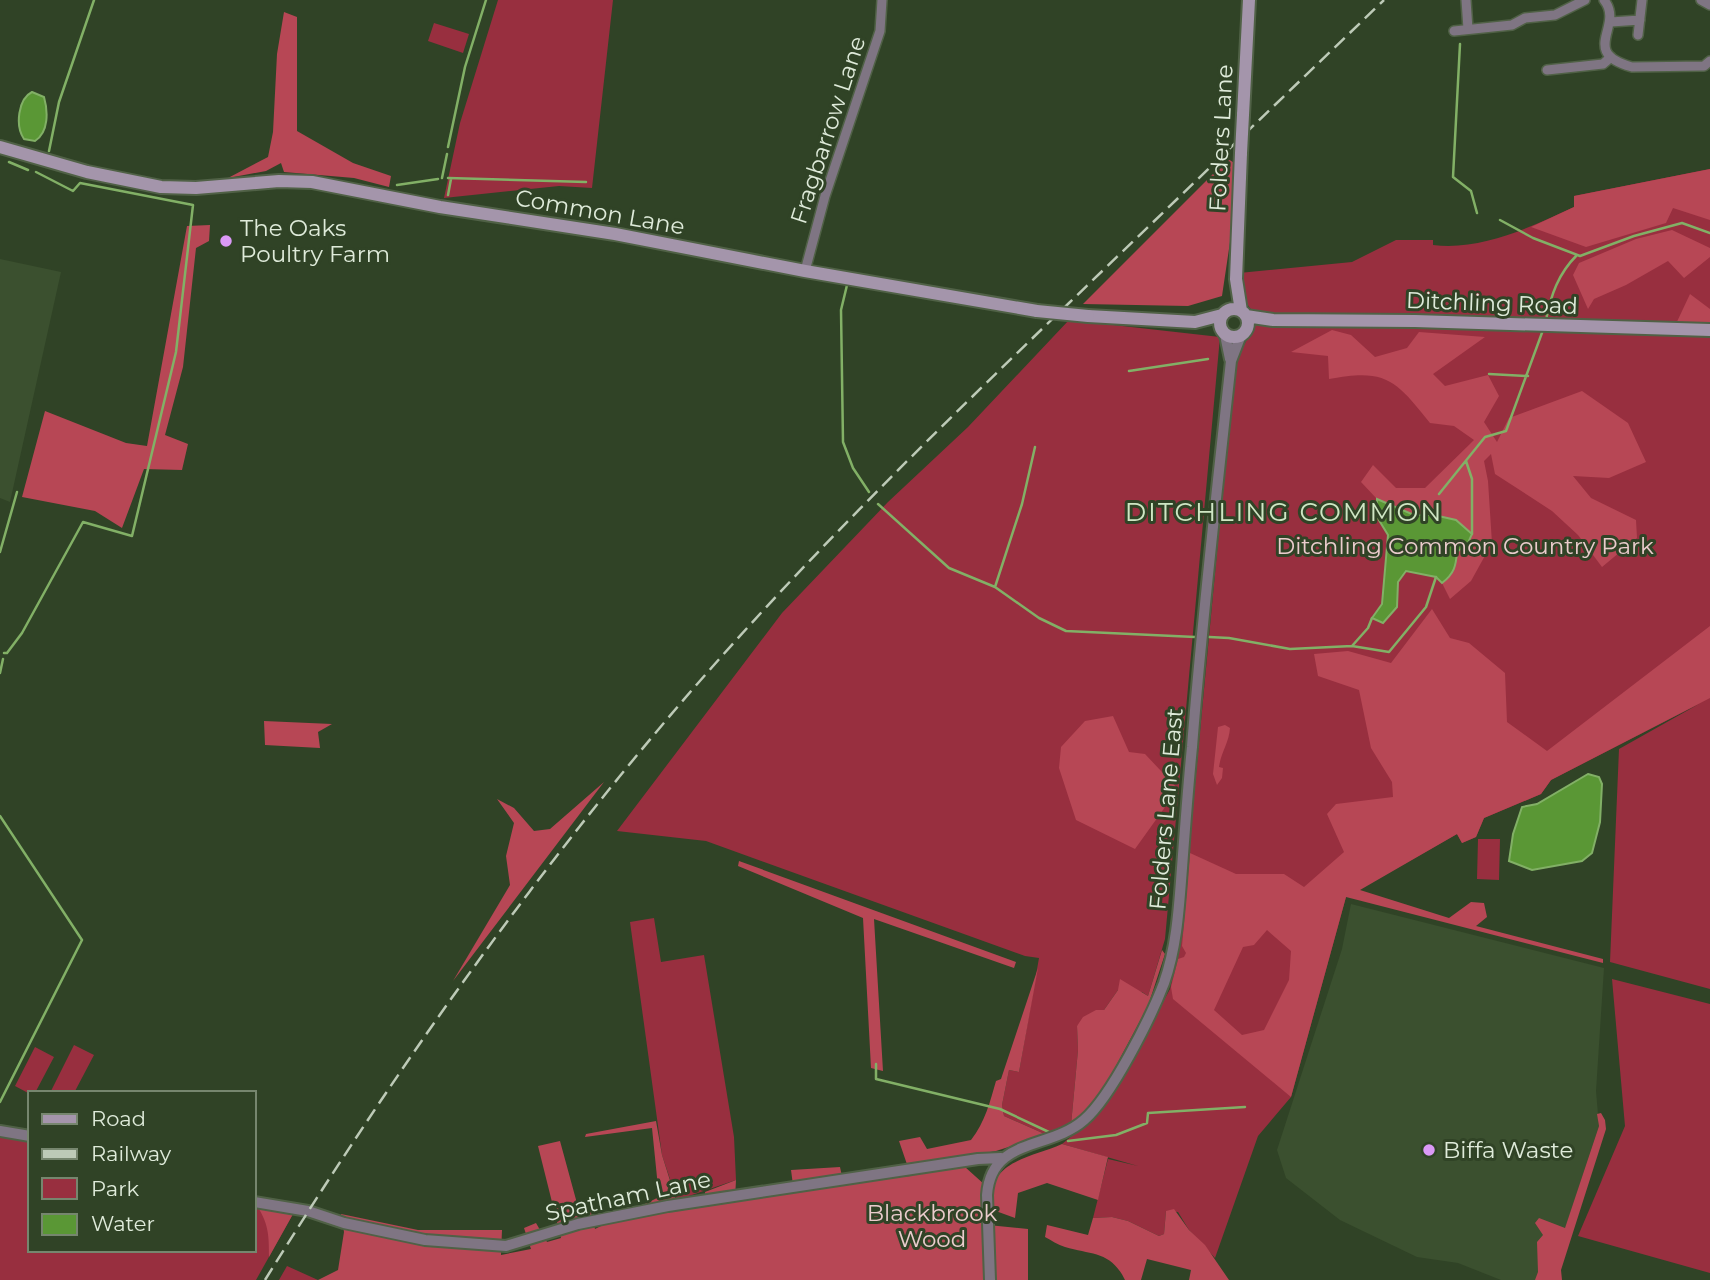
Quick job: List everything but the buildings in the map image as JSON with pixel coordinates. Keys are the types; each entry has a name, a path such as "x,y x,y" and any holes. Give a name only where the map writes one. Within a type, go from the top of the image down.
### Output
{"main road":[{"name":"Folders Lane","path":"1223,314 1236,279 1249,0"},
{"name":"Common Lane","path":"0,147 87,172 161,187 196,188 279,181 312,182 1037,311 1195,322 1212,326 1224,333"},
{"name":"Folders Lane","path":"1236,279 1243,313"},
{"path":"1232,309 1243,313 1248,323 1243,334 1233,337 1224,333 1220,324 1223,314 1232,309"},
{"name":"Ditchling Road","path":"1243,313 1273,320 1710,330"},
{"name":"Common Lane","path":"1195,322 1223,314"},
{"name":"Ditchling Road","path":"1243,334 1273,320"}],"street":[{"name":"Fragbarrow Lane","path":"805,271 825,197 880,31 882,0"},
{"path":"1466,0 1468,29"},
{"path":"1454,31 1512,25 1525,18 1555,15 1585,0"},
{"path":"1604,0 1610,10 1611,22 1604,39 1605,48 1611,57 1622,64 1632,67 1704,66 1710,61"},
{"path":"1638,35 1642,0"},
{"path":"1701,0 1710,5"},
{"path":"1611,22 1640,20"},
{"path":"1547,70 1603,64 1611,57"},
{"name":"Folders Lane East","path":"1224,333 1231,361"},
{"name":"Folders Lane East","path":"1001,1158 1074,1128 1092,1113 1123,1066 1157,999 1167,972 1178,916 1195,702 1231,361 1243,334"},
{"path":"0,1131 28,1136"},
{"path":"990,1280 988,1181 1001,1158"},
{"name":"Spatham Lane","path":"256,1202 308,1211 344,1223 425,1240 506,1246 578,1224 668,1206 1001,1158"},
{"path":"972,1161 988,1181"}],"shaded area":[{"path":"0,259 61,272 10,502 0,498"},
{"path":"1351,904 1604,968 1596,1091 1599,1126 1565,1229 1552,1280 1501,1280 1458,1263 1417,1257 1340,1220 1286,1178 1277,1150 1342,949"}],"green space":[{"path":"498,0 613,0 592,188 559,186 444,198 460,123"},
{"path":"284,12 297,17 297,131 353,163 391,176 389,187 354,178 284,172 281,163 266,171 228,178 268,157 273,132 277,54"},
{"path":"434,23 469,34 463,53 428,41"},
{"path":"1228,159 1236,164 1233,222 1222,296 1188,306 1083,304"},
{"name":"Ditchling Common Country Park","path":"1710,169 1710,989 1610,962 1619,749 1699,704 1551,780 1541,794 1484,818 1476,837 1462,843 1457,834 1346,897 1291,1097 1258,1136 1215,1258 1189,1230 1178,1212 1166,1211 1164,1234 1159,1236 1128,1221 1112,1217 1093,1218 1108,1159 1138,1166 1062,1144 1089,1122 1124,1074 1170,989 1180,943 1235,362 1252,330 1253,312 1244,300 1239,273 1352,262 1396,240 1433,240 1433,245 1451,246 1487,241 1574,207 1574,196"},
{"path":"1710,169 1710,220 1673,208 1666,223 1586,247 1531,227 1574,207 1574,196"},
{"path":"210,225 209,241 196,248 183,367 165,435 188,444 182,470 144,469 122,528 95,511 22,497 45,411 126,443 147,446 187,226"},
{"path":"1672,230 1710,248 1710,257 1684,278 1668,261 1626,285 1594,299 1588,309 1573,275 1579,263 1636,239"},
{"path":"1690,294 1710,309 1710,326 1675,326"},
{"path":"1069,320 1220,337 1165,939 1148,996 1142,992 1118,990 1104,1010 1077,1026 1078,1050 1071,1125 1047,1135 1004,1116 1002,1105 1009,1070 1019,1072 1039,958 1025,956 706,841 617,831 782,613 888,502 968,427"},
{"path":"1332,330 1351,335 1375,357 1407,348 1419,332 1485,337 1433,374 1445,386 1488,375 1499,396 1484,422 1497,442 1509,418 1582,391 1628,423 1646,462 1609,478 1573,476 1591,498 1636,520 1637,538 1602,567 1578,535 1552,511 1495,474 1491,454 1484,461 1492,543 1471,581 1450,599 1442,583 1454,569 1457,552 1468,543 1434,515 1414,515 1377,499 1361,482 1373,465 1396,488 1425,488 1474,440 1454,426 1430,423 1408,396 1388,381 1364,375 1329,379 1328,356 1291,352"},
{"path":"1432,609 1450,638 1469,643 1505,673 1507,722 1547,751 1710,626 1710,698 1551,780 1541,794 1484,818 1476,837 1462,843 1457,834 1360,890 1449,918 1471,902 1484,903 1487,917 1476,926 1603,959 1603,963 1346,897 1291,1097 1173,999 1171,987 1178,959 1186,953 1182,946 1190,853 1236,874 1284,874 1304,887 1344,852 1327,814 1336,804 1393,797 1392,782 1371,748 1359,690 1318,676 1314,654 1348,651 1391,663","holes":["1267,930 1291,951 1289,980 1264,1030 1242,1035 1214,1010 1243,947 1254,945"]},
{"path":"1113,716 1129,752 1145,754 1178,789 1135,849 1076,820 1059,768 1061,747 1085,721"},
{"path":"264,721 332,724 318,732 320,748 265,745"},
{"path":"1225,725 1230,728 1219,767 1223,768 1222,778 1217,785 1213,774 1218,727"},
{"path":"604,782 453,981 510,885 506,856 514,823 497,799 514,808 534,831 550,829"},
{"path":"1478,839 1500,839 1499,880 1477,879"},
{"path":"739,861 1016,962 1014,968 874,919 883,1071 871,1068 863,918 738,866"},
{"path":"654,918 661,962 704,955 734,1137 736,1180 677,1200 662,1155 630,922"},
{"path":"1162,950 1165,954 1148,1006 1101,1094 1091,1109 1071,1125 1078,1050 1077,1026 1083,1017 1096,1010 1104,1010 1118,990 1120,979 1148,996"},
{"name":"Blackbrook Wood","path":"1038,968 1019,1072 1009,1070 1002,1105 1004,1116 1047,1135 996,1151 955,1158 985,1185 988,1225 1028,1229 1028,1280 318,1280 338,1270 344,1232 341,1214 418,1230 502,1230 501,1255 531,1249 524,1228 536,1223 547,1242 561,1238 538,1146 560,1141 578,1207 590,1208 595,1229 659,1197 652,1128 585,1137 586,1134 656,1121 662,1155 679,1209 706,1206 705,1192 736,1180 735,1199 793,1185 791,1170 840,1167 843,1181 911,1176 899,1141 920,1137 927,1149 971,1140 976,1133 996,1081 1001,1079"},
{"path":"1612,979 1710,1004 1710,1273 1578,1236 1625,1126"},
{"path":"74,1045 94,1055 75,1091 51,1091"},
{"path":"35,1047 54,1057 36,1091 28,1093 15,1086"},
{"path":"1601,1113 1606,1129 1561,1270 1562,1280 1535,1280 1538,1272 1537,1242 1543,1235 1535,1223 1539,1218 1565,1228 1599,1126 1597,1114"},
{"path":"0,1136 28,1138 28,1252 256,1252 256,1205 293,1214 256,1280 0,1280"},
{"path":"1062,1144 1108,1157 1098,1200 1047,1183 1018,1193 1015,1218 993,1210 995,1181 1002,1172 1011,1164"},
{"path":"257,1206 293,1214 269,1257 268,1231"},
{"path":"1174,1209 1189,1230 1205,1245 1229,1280 1189,1280 1191,1270 1147,1259 1141,1280 1125,1280 1107,1259 1062,1246 1045,1237 1047,1225 1088,1235 1093,1218 1112,1217 1128,1221 1159,1236 1164,1234 1166,1211"},
{"path":"287,1266 318,1280 279,1280"}],"water":[{"path":"32,92 44,97 46,109 45,127 35,141 24,139 19,127 21,107 27,95"},
{"path":"1377,499 1414,515 1434,515 1456,520 1472,534 1468,543 1457,552 1454,569 1442,583 1436,577 1406,571 1398,582 1397,607 1383,623 1372,618 1382,604 1388,535 1377,517"},
{"path":"1588,774 1599,777 1602,784 1600,822 1592,853 1582,861 1532,870 1509,861 1513,834 1522,807 1537,804"}],"waterway":[{"path":"49,151 59,102 94,0"},
{"path":"448,147 465,67 486,0"},
{"path":"1460,44 1453,177 1471,191 1477,213"},
{"path":"442,178 447,154"},
{"path":"9,162 28,170"},
{"path":"4,653 7,653 22,633 83,522 132,536 176,352 193,205 80,183 73,191 36,172"},
{"path":"448,178 586,182"},
{"path":"397,185 438,179"},
{"path":"448,195 451,179"},
{"path":"1500,220 1533,238 1580,256 1634,236 1682,223 1710,233"},
{"path":"1546,320 1556,285 1577,255"},
{"path":"848,281 841,310 843,442 853,468 869,492"},
{"path":"1439,494 1485,437 1506,431 1543,330"},
{"path":"1129,371 1208,359"},
{"path":"1489,374 1528,376"},
{"path":"995,587 1022,504 1035,447"},
{"path":"1466,461 1472,479 1472,534"},
{"path":"0,552 17,492"},
{"path":"878,504 949,568 995,587 1039,618 1066,631 1195,637"},
{"path":"1209,637 1290,649 1352,646 1389,652 1426,607 1436,577"},
{"path":"1352,646 1368,628 1372,618"},
{"path":"0,673 3,659"},
{"path":"0,816 82,940 0,1102"},
{"path":"876,1064 876,1079 1000,1109 1051,1133"},
{"path":"1068,1141 1116,1135 1147,1123 1148,1113 1245,1107"}],"railway":[{"path":"265,1280 363,1127 467,977 576,831 692,690 782,590 924,445 1384,0"}],"place":[{"name":"The Oaks Poultry Farm","path":"226,241"},
{"name":"Biffa Waste","path":"1429,1150"}],"district":[{"name":"DITCHLING COMMON","path":"1284,512"}]}
